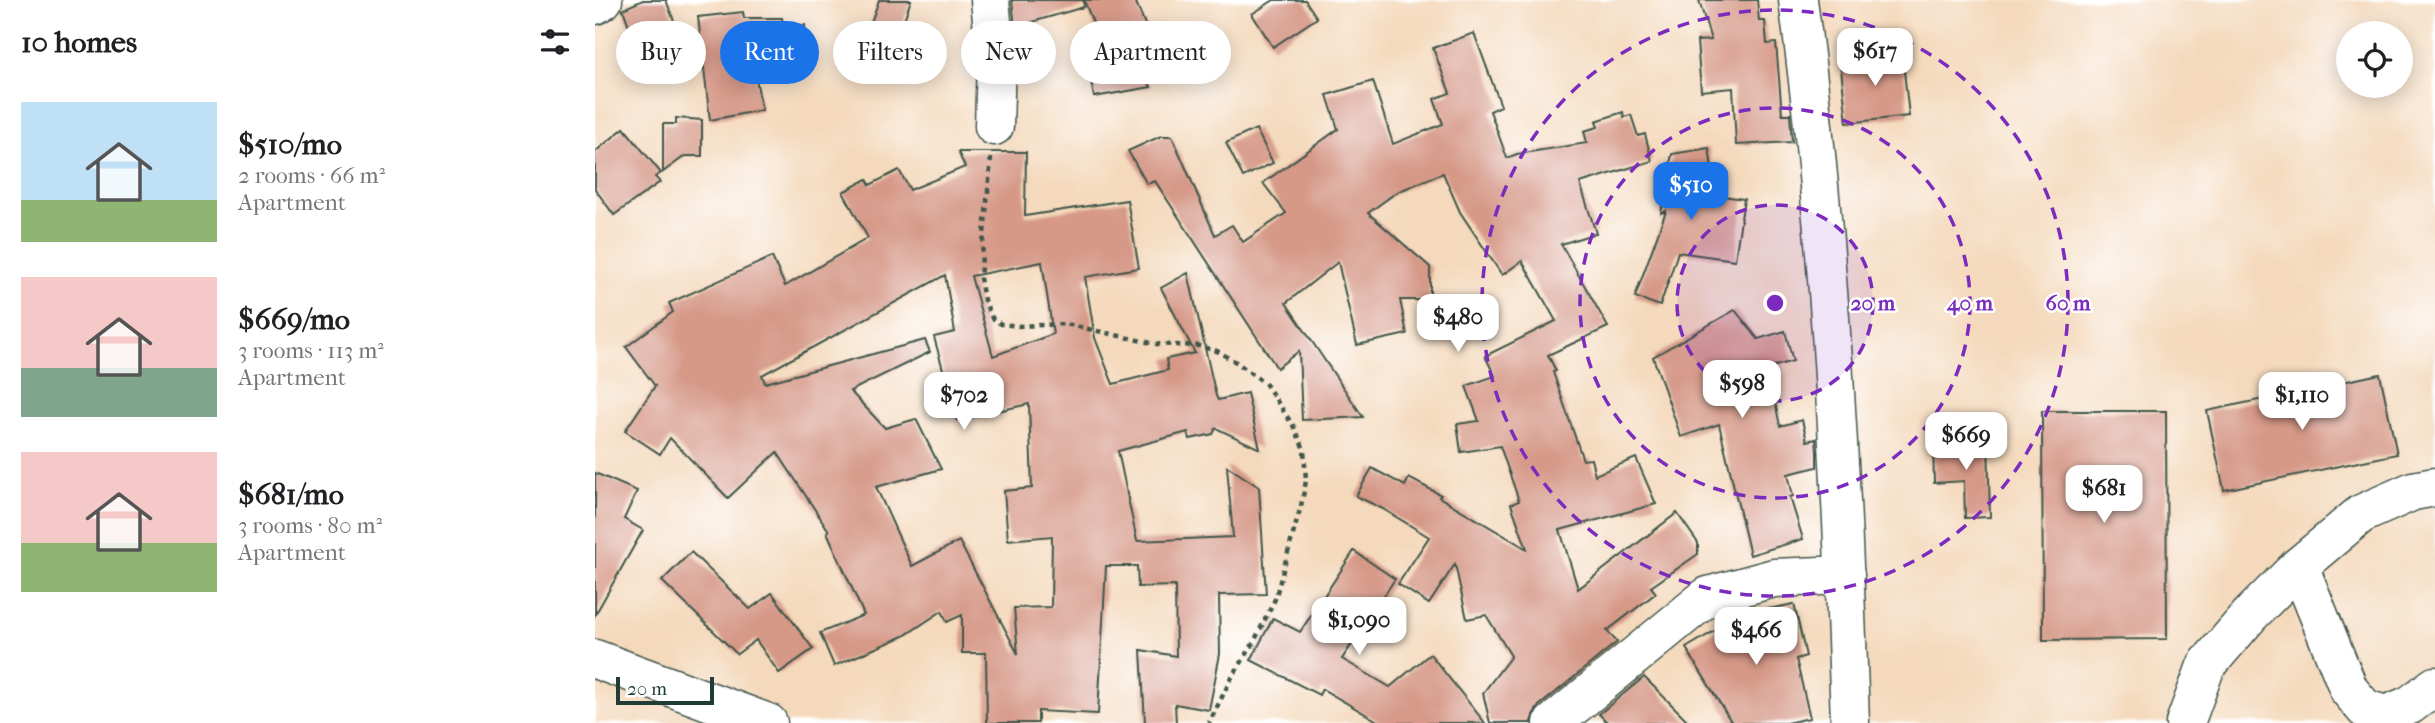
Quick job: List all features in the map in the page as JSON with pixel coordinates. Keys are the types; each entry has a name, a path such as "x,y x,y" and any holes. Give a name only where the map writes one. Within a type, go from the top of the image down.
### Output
{"street":[{"path":"595,5 603,0"},
{"path":"990,0 996,61 994,126"},
{"path":"1798,0 1814,120 1833,350 1850,723"},
{"path":"2185,723 2206,666 2249,615 2299,566 2361,514 2413,491 2435,487"},
{"path":"2299,566 2349,690 2364,709 2386,715 2410,705 2435,685"},
{"path":"1553,723 1708,596 1774,578 1845,575"},
{"path":"595,659 768,723"}],"path":[{"path":"994,126 980,278 983,300 992,318 1001,324 1018,326 1066,324 1156,344 1199,346 1217,351 1265,383 1294,427 1304,449 1306,481 1275,599 1254,643 1231,679 1209,723"}],"building":[{"path":"643,0 666,0 674,21 627,21 623,9"},
{"path":"879,0 911,0 904,21 872,21"},
{"path":"1012,0 1083,0 1084,7 1036,21 1014,21"},
{"path":"1084,0 1135,0 1144,21 1092,21"},
{"path":"1274,0 1305,0 1317,18 1273,47 1252,14"},
{"path":"1699,0 1757,0 1759,21 1765,21 1767,44 1776,43 1782,114 1790,114 1792,142 1736,145 1733,88 1701,91 1697,41 1711,40"},
{"path":"743,12 744,18 782,18 782,21 720,21 720,84 757,84 762,110 710,120 706,84 706,21 698,21 698,17"},
{"path":"1474,33 1501,106 1490,111 1507,158 1587,143 1584,131 1598,127 1596,121 1623,112 1624,117 1631,115 1638,136 1645,134 1652,161 1580,183 1596,233 1561,244 1608,327 1548,355 1556,371 1553,372 1583,460 1591,459 1595,475 1636,458 1656,504 1560,530 1578,589 1677,513 1698,543 1698,554 1651,587 1656,593 1607,631 1617,642 1539,706 1533,715 1532,723 1490,723 1483,693 1511,656 1486,615 1467,619 1455,564 1429,604 1398,584 1429,537 1356,496 1372,468 1405,486 1409,478 1527,549 1511,504 1519,501 1500,446 1461,452 1457,424 1479,421 1466,386 1495,376 1485,356 1556,321 1522,261 1502,275 1460,212 1443,173 1397,192 1368,213 1430,267 1430,300 1400,300 1407,334 1357,345 1338,262 1286,303 1363,417 1302,420 1299,351 1277,368 1155,181 1147,184 1128,151 1161,136 1172,136 1215,235 1232,225 1243,242 1286,213 1263,183 1338,129 1327,95 1373,81 1393,144 1443,124 1434,99 1450,93 1433,48"},
{"path":"1902,53 1909,116 1847,123 1840,60"},
{"path":"1092,84 1150,84 1151,87 1094,97"},
{"path":"676,118 702,120 702,156 685,156 663,172 663,124 676,124"},
{"path":"624,128 661,173 655,177 660,182 614,215 595,189 595,152"},
{"path":"1256,129 1273,163 1243,177 1226,143"},
{"path":"1709,148 1716,195 1744,199 1735,260 1678,252 1660,306 1635,297 1666,211 1661,213 1672,154"},
{"path":"958,152 1026,152 1025,216 1127,200 1139,268 1085,277 1095,338 1113,384 1168,370 1166,359 1195,353 1161,288 1188,273 1216,396 1218,400 1247,393 1260,449 1216,428 1213,434 1190,439 1188,432 1118,451 1137,541 1233,537 1227,466 1259,487 1266,594 1219,595 1220,654 1209,710 1175,704 1176,723 1145,723 1141,650 1176,656 1175,586 1138,587 1137,566 1106,566 1098,714 1038,711 1038,723 987,723 986,653 962,653 962,615 947,622 942,611 904,636 834,666 820,633 864,615 827,532 829,531 777,452 728,498 670,438 660,454 625,431 655,386 626,347 673,312 669,303 772,257 785,286 868,238 843,192 867,179 870,185 899,170 910,190 965,167","holes":["1042,262 1053,334 993,356 971,276","945,275 955,332 934,337 957,420 1029,404 1032,488 1004,491 1008,540 1052,536 1051,607 1014,608 1018,654 959,541 912,566 876,487 941,469 916,419 885,428 850,391 930,352 925,340 765,383 762,375"]},
{"path":"1735,310 1758,339 1785,331 1793,361 1768,368 1780,426 1802,420 1807,441 1816,439 1817,452 1817,467 1788,474 1793,496 1790,497 1803,539 1750,555 1719,424 1681,437 1653,357"},
{"path":"2380,374 2397,454 2224,490 2207,411"},
{"path":"2042,411 2166,411 2167,639 2043,640"},
{"path":"1988,440 1990,517 1965,518 1964,481 1934,483 1933,442"},
{"path":"595,473 637,491 624,519 643,530 595,615"},
{"path":"1354,551 1395,579 1342,659 1390,687 1430,654 1485,723 1381,723 1322,689 1319,695 1251,660 1273,618 1300,632"},
{"path":"691,552 750,609 772,593 813,649 779,673 756,640 737,654 662,581"},
{"path":"1794,604 1806,656 1796,659 1810,718 1786,723 1732,723 1686,648 1743,614"},
{"path":"1644,677 1690,723 1608,723 1599,714"}]}
